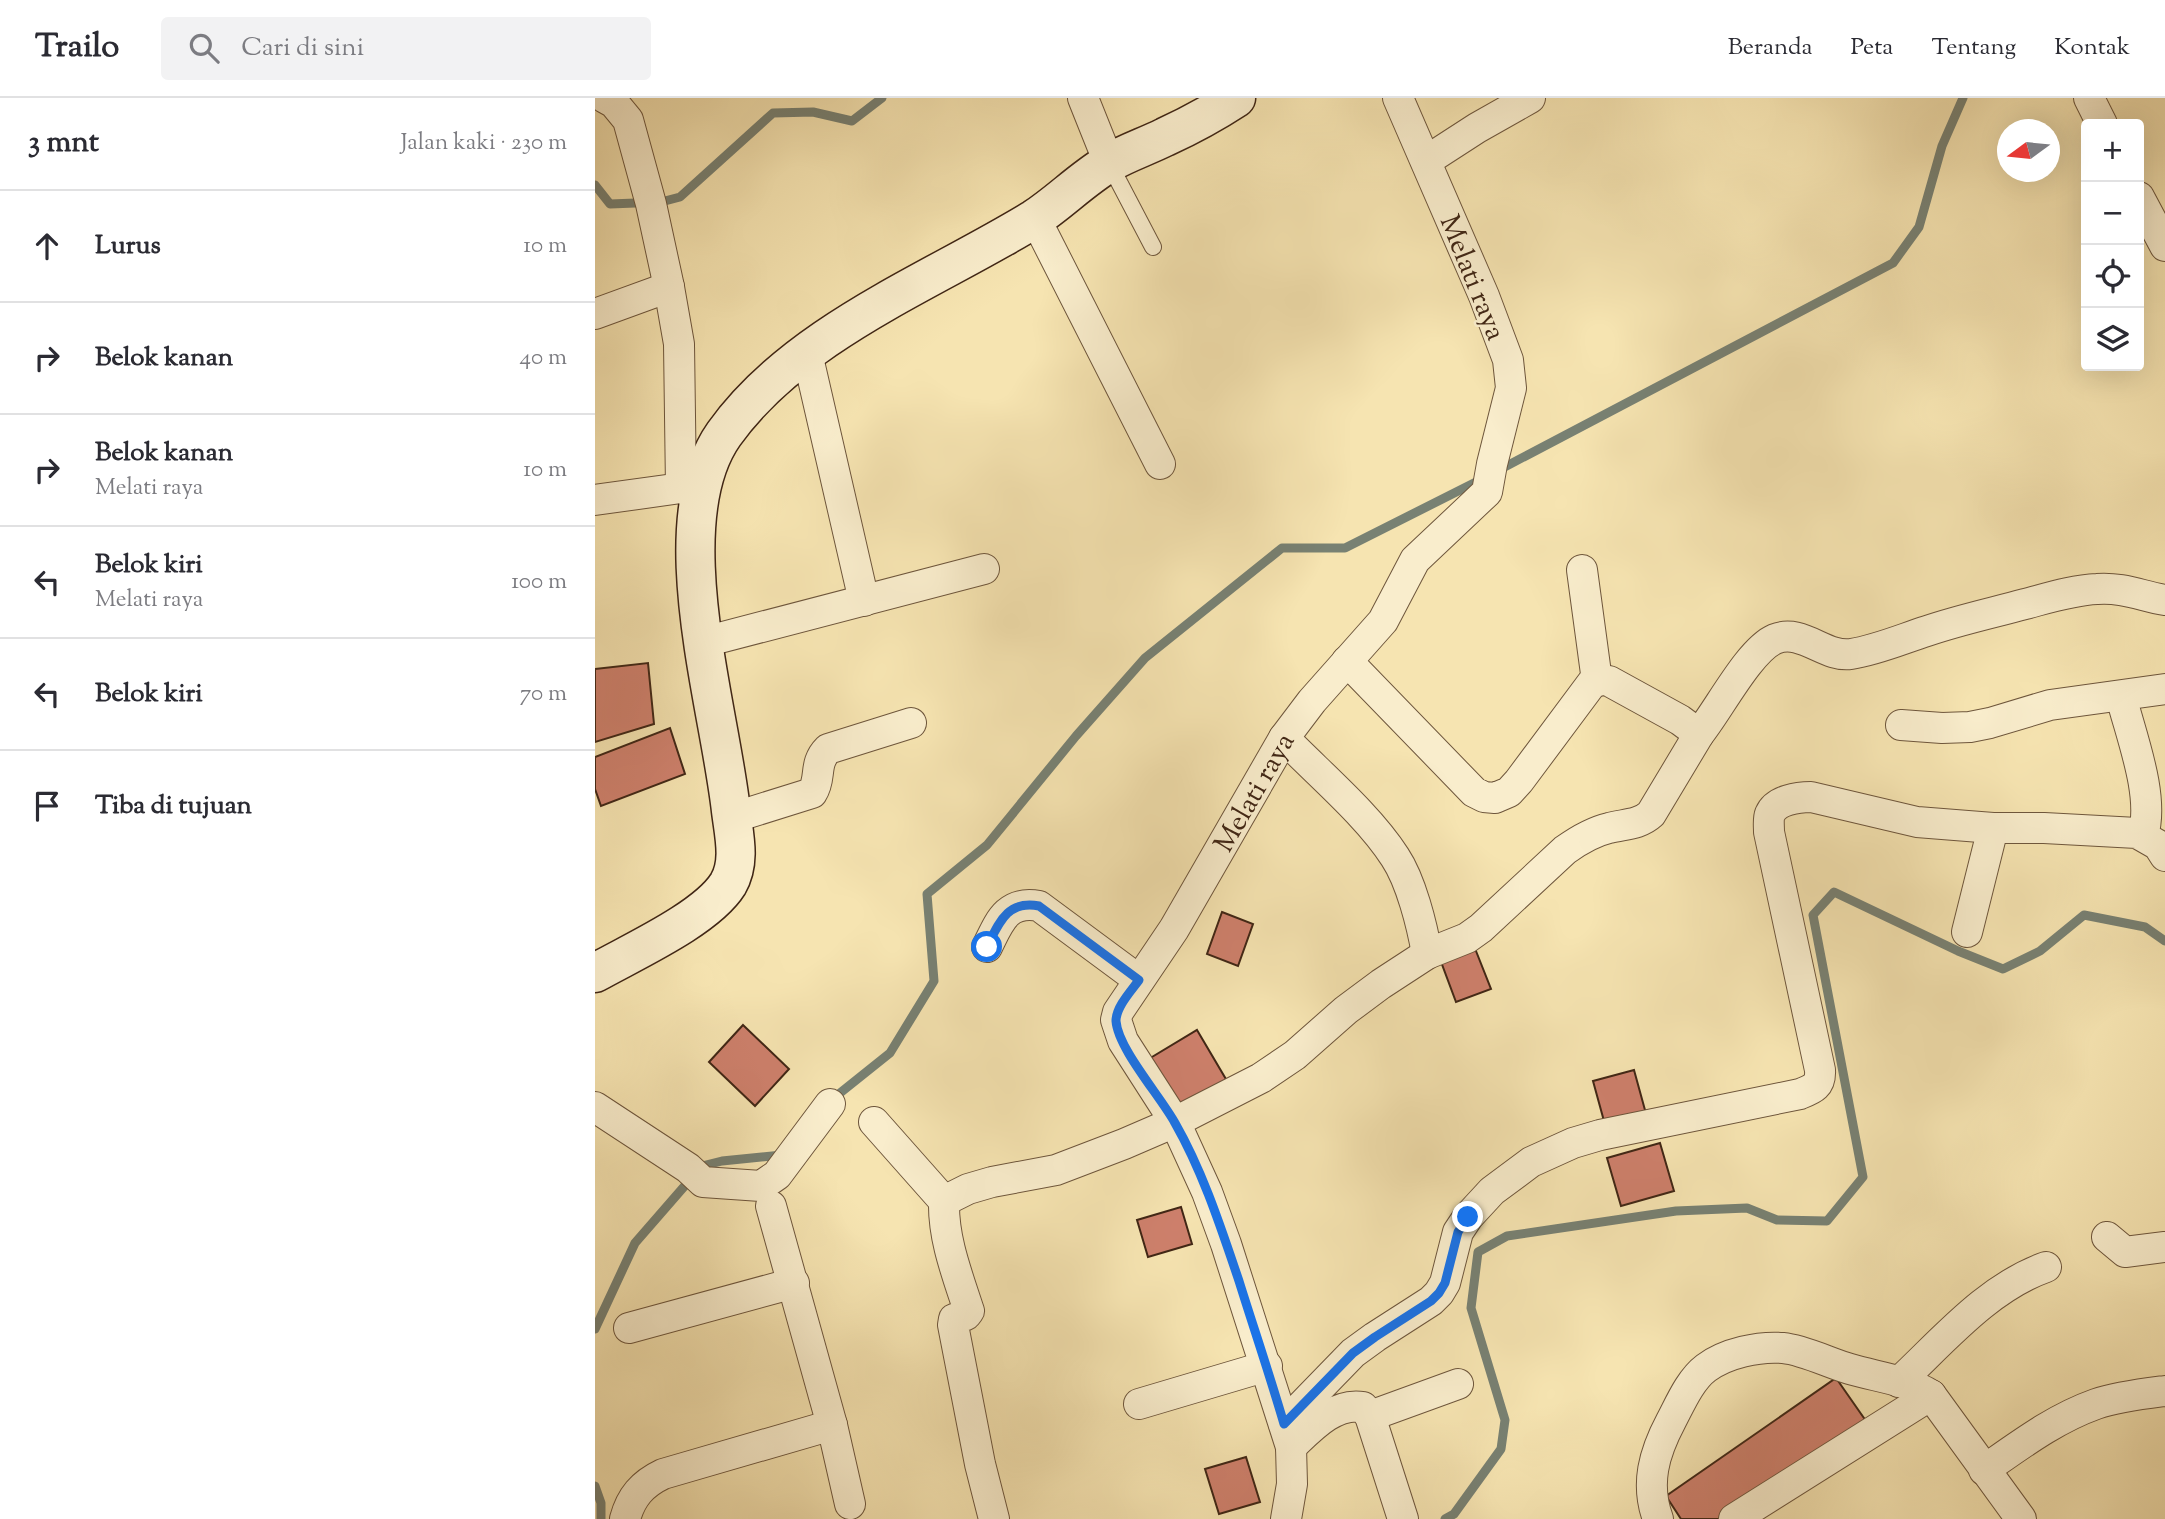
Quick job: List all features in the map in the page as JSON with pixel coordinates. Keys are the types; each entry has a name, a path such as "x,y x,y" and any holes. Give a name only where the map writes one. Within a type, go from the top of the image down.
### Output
{"street":[{"path":"595,973 712,904 727,886 734,872 736,859 727,775 694,567 679,344 650,199 628,120 614,103 605,98"},
{"path":"1083,98 1109,163"},
{"path":"595,500 690,491 724,435 755,398 793,362 874,308 1035,218 1109,163 1167,136 1236,98"},
{"name":"Melati raya","path":"1286,1519 1292,1484 1287,1436 1267,1366 1207,1192 1175,1122 1128,1050 1116,1020 1118,1012 1174,929 1284,738 1311,701 1383,621 1415,560 1490,478 1511,388 1508,360 1484,296 1398,98"},
{"path":"1426,161 1530,98"},
{"path":"2089,98 2100,119"},
{"path":"2144,206 2165,246"},
{"path":"1035,218 1160,464"},
{"path":"595,314 669,287"},
{"path":"807,353 864,601"},
{"path":"704,642 984,569"},
{"path":"1582,570 1597,681"},
{"path":"944,1201 992,1182 1056,1170 1124,1144 1175,1122 1261,1078 1295,1055 1425,947 1467,938 1481,928 1578,841 1601,830 1645,820 1748,663 1774,639 1793,637 1843,655 2065,594 2095,589 2122,589 2165,600"},
{"path":"1347,660 1473,792 1484,797 1503,796 1519,782 1592,683 1597,681 1609,681 1680,720 1699,734"},
{"path":"1901,725 1970,727 2050,705 2165,689"},
{"path":"2121,696 2145,789 2147,817 2143,835"},
{"path":"732,818 812,793 817,785 819,760 828,749 911,723"},
{"path":"1284,738 1378,833 1397,859 1411,894 1425,947"},
{"path":"1287,1436 1353,1353 1439,1293 1445,1283 1458,1232 1468,1217 1492,1191 1531,1162 1573,1143 1600,1135 1800,1094 1818,1086 1820,1070 1769,832 1769,816 1778,805 1800,797 1811,797 1917,822 1993,828 2127,832 2143,835 2158,845 2165,856"},
{"path":"1967,932 1993,828"},
{"path":"987,947 1002,917 1010,910 1020,906 1039,906 1139,980"},
{"path":"595,1107 695,1175 761,1186 777,1175 830,1104"},
{"path":"874,1122 944,1201 943,1222 969,1311 954,1319 953,1325 980,1464 994,1519"},
{"path":"771,1206 832,1425 846,1511"},
{"path":"2107,1237 2125,1252 2165,1247"},
{"path":"1899,1382 1975,1311 2024,1275 2046,1267"},
{"path":"629,1328 794,1283"},
{"path":"1658,1519 1651,1483 1655,1458 1687,1391 1705,1368 1728,1356 1757,1349 1784,1348 1850,1370 1915,1385 1931,1395 2016,1517"},
{"path":"1139,1404 1267,1366"},
{"path":"1370,1416 1458,1384"},
{"path":"1984,1470 2066,1416 2098,1403 2165,1391"},
{"path":"1734,1519 1931,1395"},
{"path":"1287,1436 1313,1426 1333,1413 1360,1406 1368,1411 1403,1519"},
{"path":"625,1519 635,1495 647,1481 832,1425"}],"lane":[{"path":"1109,163 1153,247"}],"building":[{"path":"648,663 654,724 595,742 595,669"},
{"path":"670,728 685,774 601,806 595,789 595,757"},
{"path":"1222,912 1253,924 1238,966 1207,954"},
{"path":"1474,946 1491,989 1456,1002 1440,959"},
{"path":"743,1025 789,1069 755,1106 709,1062"},
{"path":"1197,1030 1230,1086 1180,1116 1147,1060"},
{"path":"1634,1070 1648,1121 1607,1132 1593,1081"},
{"path":"1660,1143 1674,1191 1621,1206 1607,1158"},
{"path":"1181,1207 1192,1244 1148,1257 1137,1220"},
{"path":"1836,1378 1866,1421 1726,1519 1681,1519 1666,1496"},
{"path":"1246,1457 1260,1502 1219,1514 1205,1469"}],"waterway":[{"path":"595,185 610,204 661,202 680,197 773,113 813,112 852,121 882,98"},
{"path":"1497,471 1893,263 1919,227 1942,146 1963,98"},
{"path":"830,1101 890,1053 934,981 927,894 987,845 1076,736 1145,658 1282,548 1345,548 1482,479"},
{"path":"1445,1519 1454,1514 1501,1449 1505,1420 1471,1308 1478,1252 1507,1236 1676,1211 1747,1208 1777,1220 1827,1221 1863,1177 1813,915 1834,892 1958,951 2003,969 2040,951 2084,915 2145,927 2165,941"},
{"path":"595,1329 635,1243 702,1166 722,1161 782,1155"},
{"path":"595,1486 601,1503 601,1519"}],"route":[{"path":"987,947 1002,917 1010,910 1020,906 1039,906 1139,980 1118,1012 1118,1030 1175,1122 1207,1192 1267,1366 1284,1424 1353,1353 1439,1293 1445,1283 1458,1232 1468,1217"}]}
